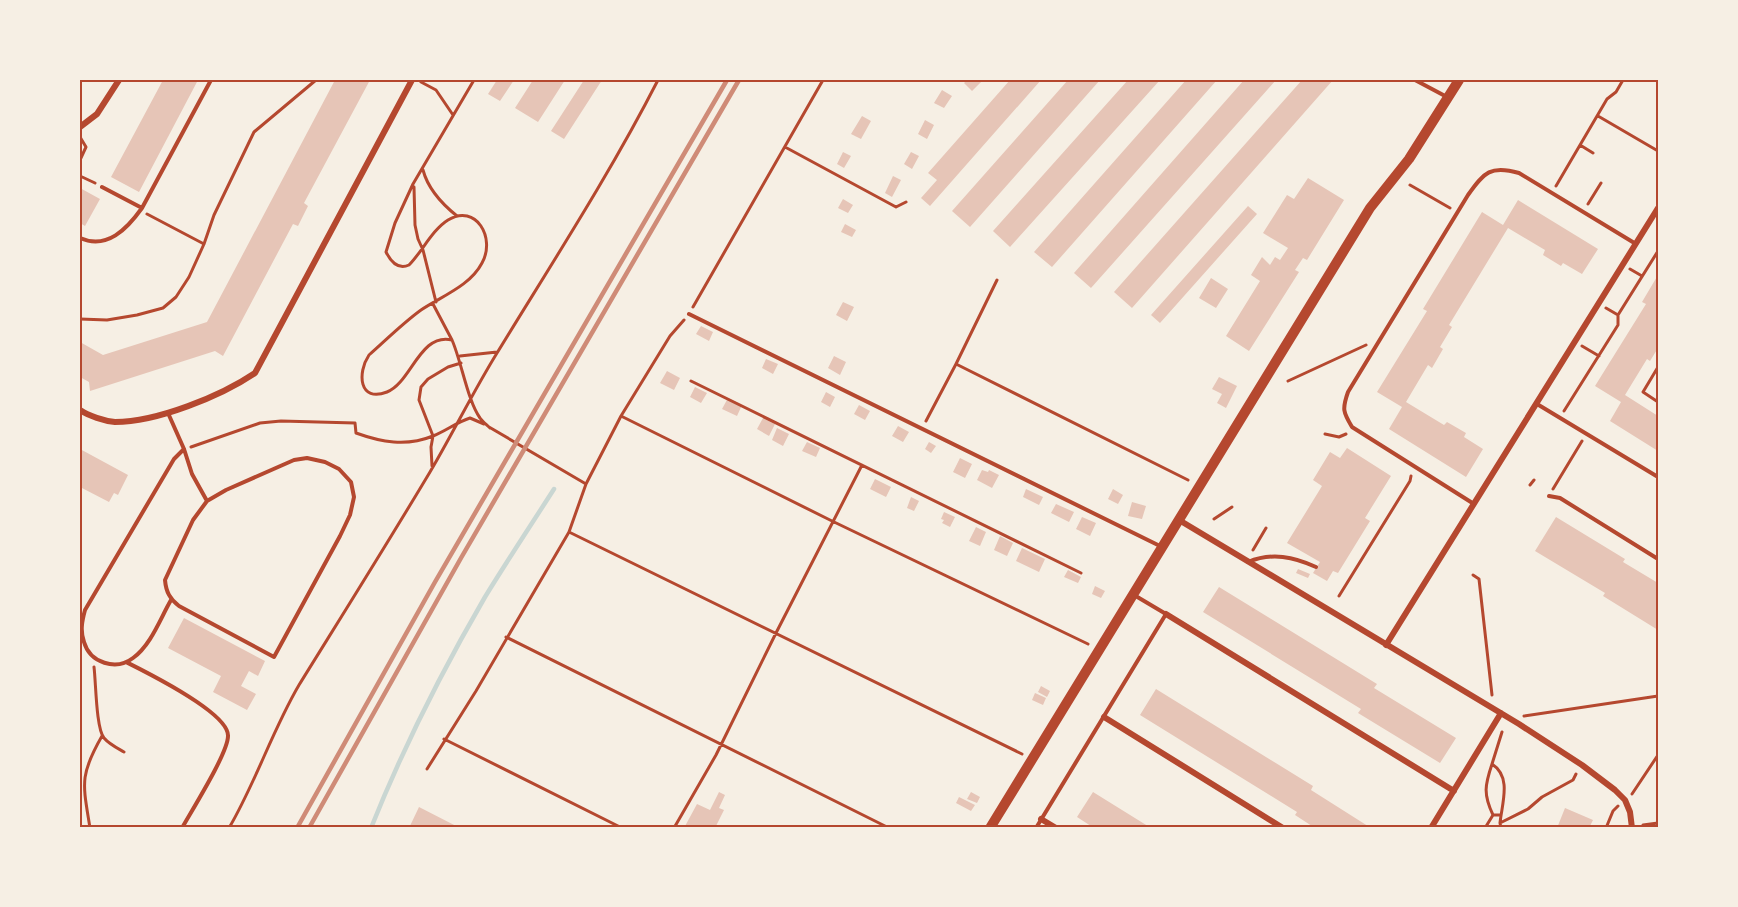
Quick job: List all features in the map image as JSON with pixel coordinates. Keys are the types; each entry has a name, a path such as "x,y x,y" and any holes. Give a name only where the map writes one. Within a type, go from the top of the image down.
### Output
{"street":[{"path":"80,127 97,114 118,80"},
{"path":"80,410 114,422 168,412 195,404 233,387 255,373 412,80"},
{"path":"990,828 1370,208 1409,159 1459,80"},
{"path":"1386,645 1659,208"},
{"path":"1179,519 1501,713 1582,765 1625,800 1630,812 1632,827"},
{"path":"1166,614 1454,791"},
{"path":"1431,828 1501,713"},
{"path":"1104,717 1283,828"},
{"path":"1041,819 1056,828"}],"lane":[{"path":"80,238 102,242 119,234 132,221 141,209 210,80"},
{"path":"1415,80 1448,97"},
{"path":"1474,504 1352,427 1344,413 1344,402 1348,392 1457,213 1477,182 1490,171 1504,169 1519,173 1636,244"},
{"path":"102,187 141,209"},
{"path":"689,314 1162,547"},
{"path":"1537,404 1659,477"},
{"path":"168,412 192,474 207,501"},
{"path":"171,600 143,650 131,660 117,664 104,664 92,657 84,644 81,627 85,610 174,459 184,449"},
{"path":"307,458 325,462 339,469 351,482 354,497 350,515 274,657 171,600 166,590 165,580 193,520 207,501 226,490 294,460 307,458"},
{"path":"1549,496 1560,498 1659,559"},
{"path":"1248,562 1266,556 1284,556 1316,567"},
{"path":"1036,828 1166,614 1134,595"},
{"path":"125,662 177,688 220,719 227,729 229,735 224,751 182,828"}],"path":[{"path":"80,319 107,320 137,315 163,308 176,297 189,277 214,215 254,132 316,80"},
{"path":"417,80 436,90 453,115"},
{"path":"457,216 443,223 409,265 398,266 392,262 386,252 395,223 414,184 474,80"},
{"path":"229,828 271,738 298,688 432,469 497,352 575,228 658,80"},
{"path":"428,769 569,532 586,484 621,416 670,336 689,314 823,80"},
{"path":"1552,193 1607,99 1616,93 1623,80"},
{"path":"1598,116 1659,151"},
{"path":"80,136 86,147 80,160"},
{"path":"1580,145 1593,153"},
{"path":"785,147 896,207 906,202"},
{"path":"423,168 429,185 445,206 457,216 474,220 483,229 488,245 487,253 471,278 415,315 369,355 362,369 363,387 371,394 390,391 416,358 428,348 440,340 453,340"},
{"path":"80,176 102,187"},
{"path":"1584,212 1601,183"},
{"path":"414,184 417,239 423,250 434,303 460,357 471,398 480,418 490,428"},
{"path":"1410,185 1457,213"},
{"path":"141,209 204,244"},
{"path":"1560,418 1618,325 1618,315 1659,251"},
{"path":"1633,271 1643,276"},
{"path":"923,429 997,280"},
{"path":"1608,309 1618,315"},
{"path":"1288,381 1381,337"},
{"path":"1584,347 1599,356"},
{"path":"460,357 497,352"},
{"path":"432,469 433,436 419,400 421,387 438,373 461,363"},
{"path":"956,364 1200,486"},
{"path":"1659,367 1643,393 1659,402"},
{"path":"691,381 1081,573"},
{"path":"621,416 1100,650"},
{"path":"195,445 260,423 280,421 356,423 356,433 395,443 417,442 470,418 586,484"},
{"path":"1325,434 1344,437 1352,427"},
{"path":"1549,496 1586,434"},
{"path":"674,828 722,744 862,465"},
{"path":"1339,596 1410,481 1412,465"},
{"path":"1530,484 1534,480"},
{"path":"1214,519 1232,507"},
{"path":"1254,548 1266,528"},
{"path":"569,532 1032,759"},
{"path":"1473,575 1479,579 1492,696 1486,705"},
{"path":"506,637 889,828"},
{"path":"90,828 83,781 90,757 102,736 92,657"},
{"path":"1519,724 1524,715 1659,696"},
{"path":"1493,815 1485,793 1485,782 1502,735 1501,713"},
{"path":"102,736 124,752"},
{"path":"444,739 622,828"},
{"path":"1492,764 1500,769 1505,785 1500,823 1502,828"},
{"path":"1500,823 1528,809 1542,797 1573,780 1582,765"},
{"path":"1493,815 1501,814"},
{"path":"1485,828 1493,815"},
{"path":"1632,827 1659,823"}],"building":[{"path":"163,80 198,80 139,192 111,177"},
{"path":"335,80 370,80 304,203 308,206 298,226 293,224 223,356 215,351 90,391 89,382 80,377 80,342 103,355 207,322"},
{"path":"497,80 514,80 500,101 488,94"},
{"path":"533,80 565,80 538,122 515,108"},
{"path":"584,80 602,80 564,139 551,131"},
{"path":"967,80 983,80 972,91 964,83"},
{"path":"1010,80 1041,80 930,206 921,198 937,180 928,173"},
{"path":"1068,80 1100,80 970,227 952,211"},
{"path":"1128,80 1160,80 1010,247 993,231"},
{"path":"1186,80 1217,80 1052,267 1034,252"},
{"path":"1244,80 1276,80 1091,288 1074,273"},
{"path":"1302,80 1333,80 1132,308 1114,292"},
{"path":"942,90 952,96 944,108 934,103"},
{"path":"862,116 871,121 861,139 851,134"},
{"path":"925,120 934,125 927,139 918,134"},
{"path":"843,152 851,156 844,168 837,164"},
{"path":"911,152 919,156 912,169 904,164"},
{"path":"893,176 901,180 892,197 885,193"},
{"path":"1308,178 1344,200 1307,260 1303,258 1295,270 1299,272 1249,351 1226,336 1260,281 1251,275 1262,257 1270,265 1275,257 1280,260 1288,248 1263,233 1287,195 1294,199"},
{"path":"80,188 100,199 85,226 80,223"},
{"path":"843,199 853,205 848,213 838,208"},
{"path":"1518,200 1598,249 1582,274 1563,263 1561,266 1543,255 1545,250 1508,228 1449,325 1452,327 1440,347 1443,349 1432,368 1428,365 1406,402 1444,425 1447,422 1466,433 1464,437 1483,449 1466,477 1389,429 1402,407 1377,392 1427,311 1423,309 1482,212 1503,225"},
{"path":"1248,206 1257,214 1160,323 1151,315"},
{"path":"845,224 856,230 852,237 841,232"},
{"path":"1658,275 1658,348 1650,361 1647,359 1625,395 1658,416 1658,451 1610,421 1621,402 1595,386 1646,304 1642,302"},
{"path":"1211,278 1228,289 1216,308 1199,298"},
{"path":"843,302 854,307 847,321 836,315"},
{"path":"701,326 713,332 709,341 696,334"},
{"path":"834,356 846,362 840,375 828,368"},
{"path":"766,359 778,364 773,374 762,368"},
{"path":"667,371 680,378 674,390 660,383"},
{"path":"1219,377 1237,386 1226,408 1217,403 1222,394 1212,389"},
{"path":"695,387 707,393 701,403 690,397"},
{"path":"826,392 835,397 830,407 821,402"},
{"path":"728,398 742,405 737,416 722,409"},
{"path":"859,405 870,411 865,420 854,414"},
{"path":"763,418 775,424 769,436 757,429"},
{"path":"898,426 909,432 903,442 892,436"},
{"path":"777,428 789,434 783,446 772,440"},
{"path":"807,442 820,448 816,457 802,451"},
{"path":"929,442 936,446 931,453 925,449"},
{"path":"1347,448 1391,476 1365,518 1370,521 1338,573 1333,571 1327,581 1313,573 1320,562 1287,543 1322,486 1313,480 1330,452 1340,458"},
{"path":"80,449 128,475 118,495 114,493 109,502 80,487"},
{"path":"960,458 972,464 965,478 953,472"},
{"path":"982,470 988,472 989,470 999,475 992,488 977,480"},
{"path":"875,479 891,487 886,497 870,489"},
{"path":"1026,489 1043,497 1039,505 1023,497"},
{"path":"1113,489 1123,495 1118,504 1108,499"},
{"path":"911,497 919,501 914,511 907,508"},
{"path":"1132,502 1146,506 1142,519 1128,516"},
{"path":"1056,504 1074,512 1069,522 1051,513"},
{"path":"944,512 955,517 950,527 942,523"},
{"path":"1082,517 1096,523 1090,536 1076,529"},
{"path":"1556,517 1625,559 1623,562 1658,583 1658,630 1603,596 1605,593 1535,551"},
{"path":"976,527 986,532 980,546 969,541"},
{"path":"1000,536 1013,543 1007,556 994,550"},
{"path":"1022,548 1045,559 1039,572 1016,561"},
{"path":"1298,569 1310,574 1308,578 1296,573"},
{"path":"1068,570 1081,577 1078,583 1064,577"},
{"path":"1095,586 1105,591 1101,598 1092,594"},
{"path":"1219,587 1377,684 1374,688 1456,738 1440,763 1358,713 1361,709 1203,612"},
{"path":"184,618 265,661 258,676 249,671 241,686 256,694 247,710 213,692 221,676 168,648"},
{"path":"1041,686 1050,691 1047,697 1038,692"},
{"path":"1156,689 1313,786 1311,790 1371,828 1315,828 1295,815 1297,812 1140,715"},
{"path":"1035,693 1046,698 1043,705 1032,700"},
{"path":"719,792 725,795 719,808 724,810 715,828 684,828 697,804 710,810"},
{"path":"971,792 980,797 977,803 967,799"},
{"path":"1093,792 1151,828 1094,828 1077,817"},
{"path":"959,797 975,805 971,811 956,803"},
{"path":"419,807 460,828 409,828"},
{"path":"1565,808 1593,820 1589,828 1557,828"}],"waterway":[{"path":"371,828 410,739 454,653 485,597 554,489"}],"railway":[{"path":"297,828 435,582 727,80"},
{"path":"309,828 461,558 739,80"}]}
